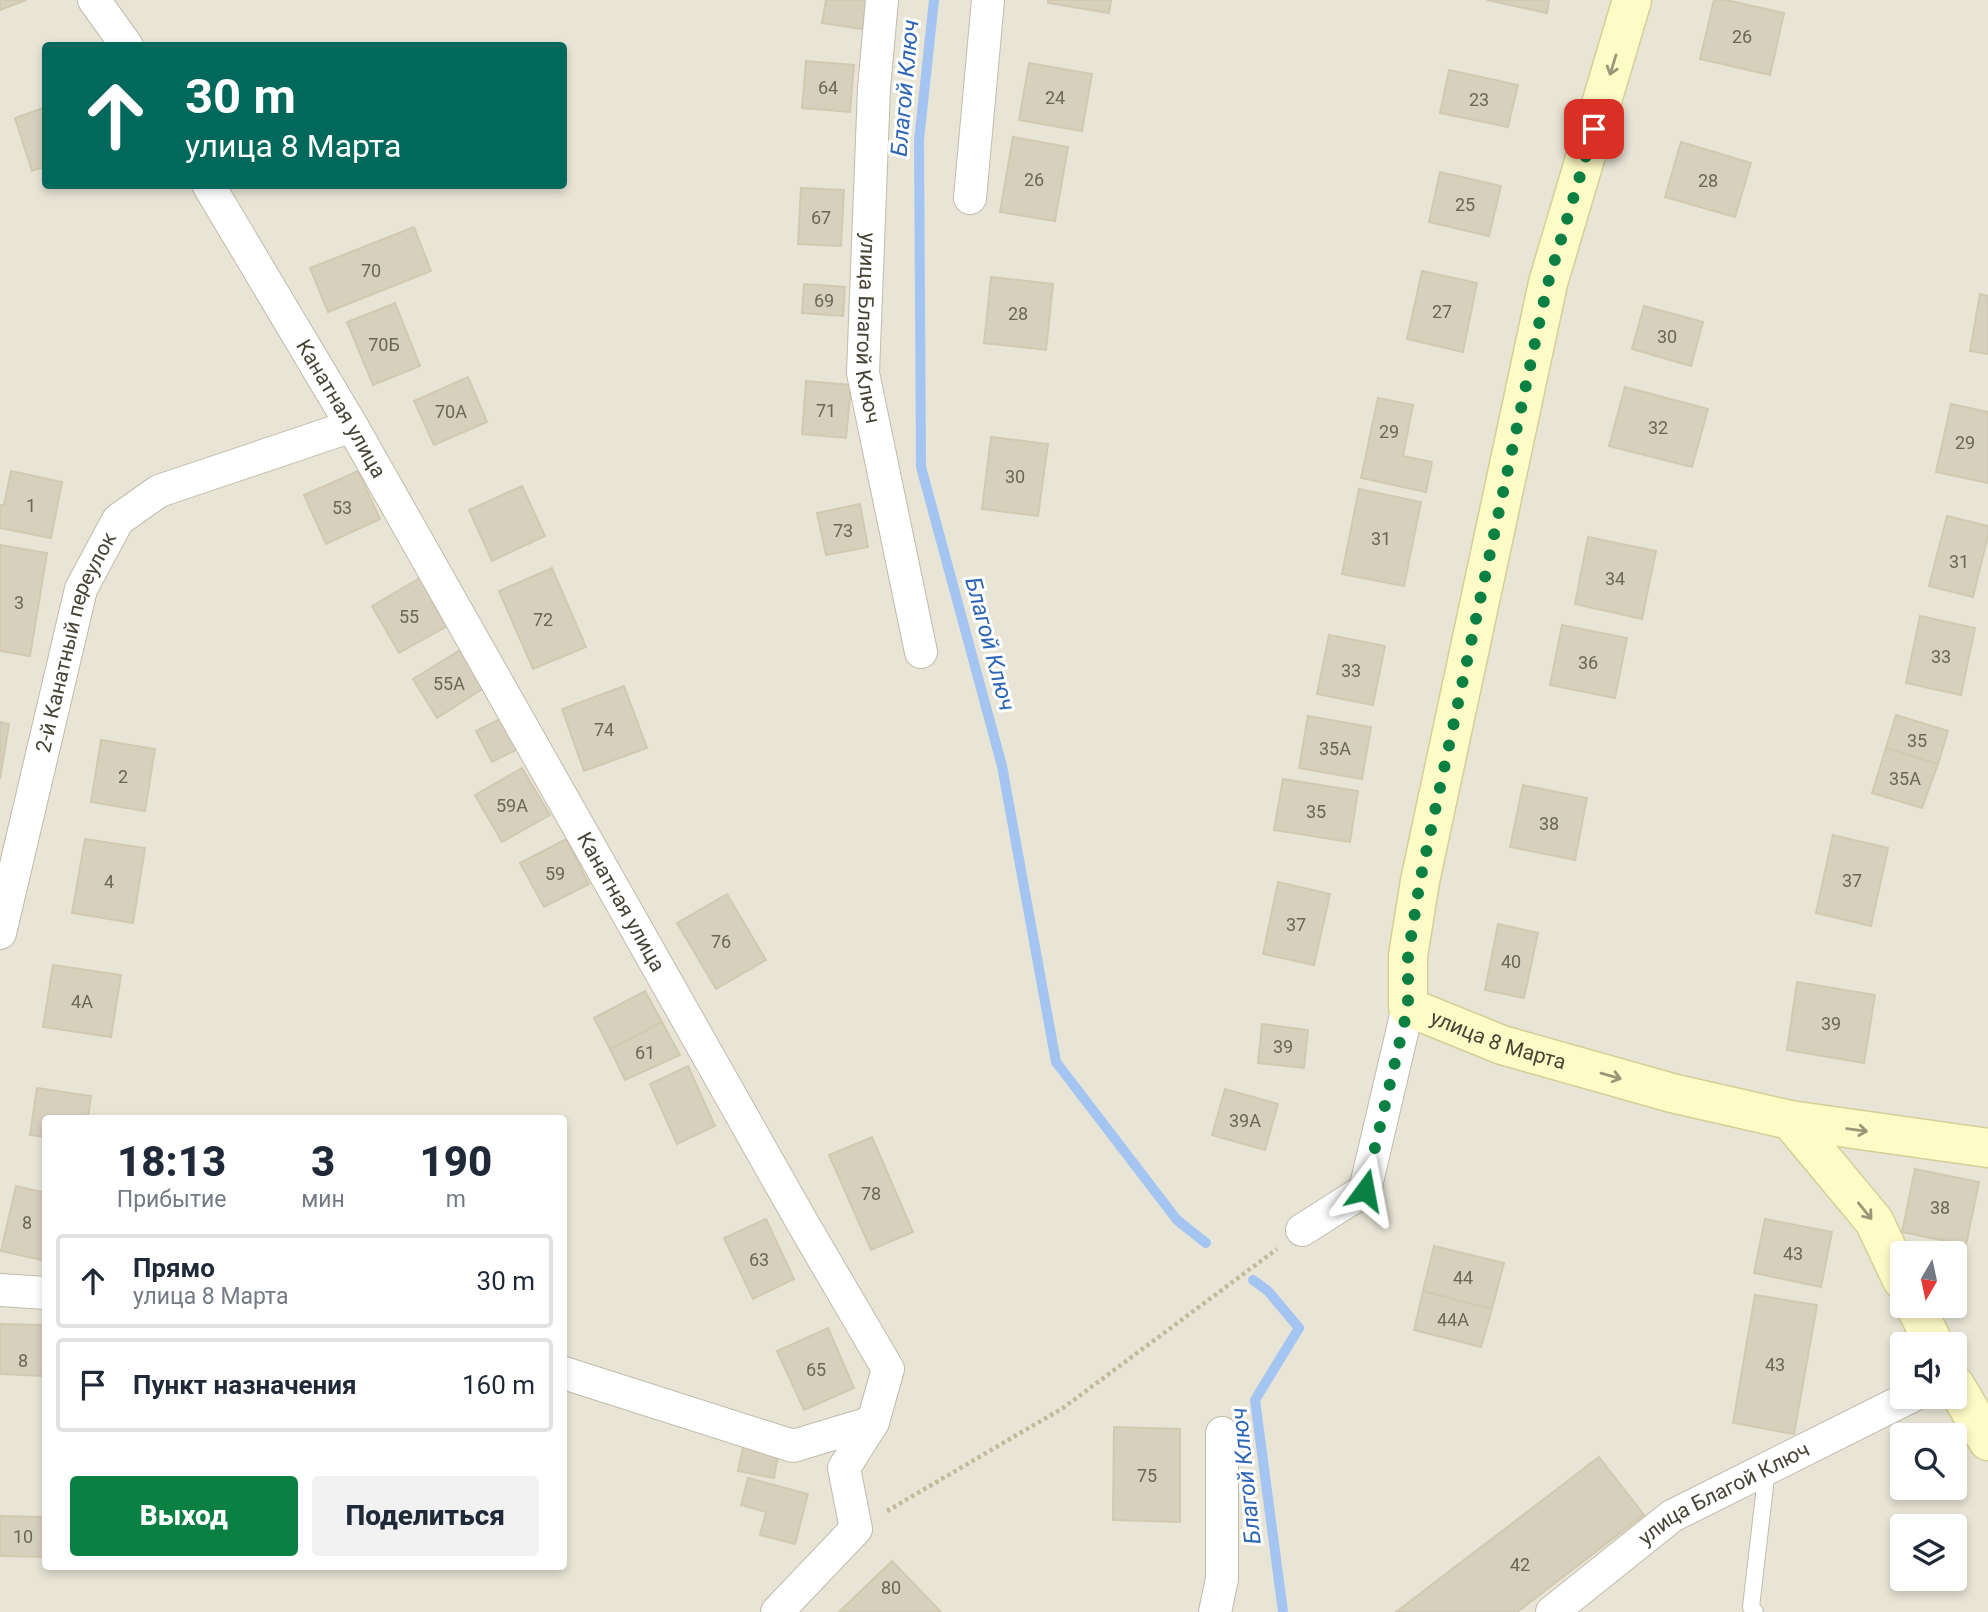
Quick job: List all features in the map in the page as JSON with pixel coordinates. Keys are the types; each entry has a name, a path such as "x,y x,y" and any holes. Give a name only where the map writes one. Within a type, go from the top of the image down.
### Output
{"street":[{"path":"94,0 124,42"},
{"name":"улица Благой Ключ","path":"882,0 874,88 863,373 921,652"},
{"path":"970,198 988,0"},
{"name":"улица 8 Марта","path":"1632,0 1548,283 1420,881 1408,956 1408,1007 1502,1045 1672,1093 1790,1120 1988,1148"},
{"name":"Канатная улица","path":"211,189 352,426 802,1222 888,1369 873,1422 844,1468 856,1529"},
{"name":"2-й Канатный переулок","path":"0,933 81,589 118,520 159,491 352,426"},
{"path":"1303,1230 1365,1190 1408,1007"},
{"path":"1790,1120 1874,1222 1890,1255"},
{"path":"0,1290 42,1293"},
{"path":"567,1374 793,1446 873,1422"},
{"path":"1967,1405 1988,1441"},
{"name":"улица Благой Ключ","path":"1552,1612 1672,1516 1890,1407"},
{"path":"1215,1612 1222,1579 1222,1433"},
{"path":"777,1612 856,1529"}],"lane":[{"path":"1751,1610 1767,1469"}],"path":[{"path":"856,1529 1063,1408 1303,1230"}],"shaded area":[{"path":"0,0 1988,0 1988,1612 0,1612"}],"building":[{"path":"0,0 26,0 0,10"},
{"path":"826,0 867,0 862,29 822,23"},
{"path":"1048,0 1111,0 1109,13 1048,3"},
{"path":"1487,0 1549,0 1547,13"},
{"path":"1714,0 1726,0 1784,13 1770,75 1700,59"},
{"path":"806,61 854,65 850,112 802,108"},
{"path":"1029,63 1092,74 1082,131 1019,120"},
{"path":"1449,70 1518,85 1508,127 1440,113"},
{"path":"42,108 42,167 32,171 15,118"},
{"path":"1013,137 1068,147 1055,221 1000,212"},
{"path":"1681,142 1751,163 1735,217 1665,197"},
{"path":"1440,172 1501,186 1489,236 1429,222"},
{"path":"801,188 844,190 841,246 798,244"},
{"path":"414,227 431,271 328,312 310,268"},
{"path":"1422,271 1477,283 1463,352 1407,339"},
{"path":"991,277 1053,284 1046,350 984,343"},
{"path":"804,284 845,287 843,316 802,313"},
{"path":"1980,294 1988,296 1988,354 1970,351"},
{"path":"395,303 420,366 373,385 347,322"},
{"path":"1644,306 1703,322 1691,366 1632,349"},
{"path":"468,377 487,422 434,445 414,401"},
{"path":"806,381 851,385 846,438 802,434"},
{"path":"1625,387 1708,409 1692,467 1609,446"},
{"path":"1378,398 1413,405 1403,456 1432,462 1426,492 1361,478"},
{"path":"1951,404 1988,412 1988,483 1936,472"},
{"path":"991,437 1048,444 1038,516 982,509"},
{"path":"11,471 62,482 51,538 0,528 0,505 4,505"},
{"path":"358,471 380,519 326,544 304,495"},
{"path":"522,486 545,536 492,561 469,510"},
{"path":"1359,489 1421,502 1404,586 1342,574"},
{"path":"860,504 868,547 826,555 817,513"},
{"path":"1947,516 1988,526 1973,597 1929,586"},
{"path":"1588,537 1656,551 1642,619 1575,604"},
{"path":"0,545 47,553 30,656 0,651"},
{"path":"552,568 586,647 533,669 499,591"},
{"path":"420,578 447,626 399,653 372,606"},
{"path":"1920,616 1975,628 1961,695 1906,683"},
{"path":"1562,625 1627,638 1615,698 1550,685"},
{"path":"1329,635 1385,646 1373,705 1317,694"},
{"path":"460,650 484,688 437,718 413,679"},
{"path":"624,686 647,748 584,771 562,709"},
{"path":"1896,715 1948,731 1938,764 1886,748"},
{"path":"506,716 522,747 492,762 476,731"},
{"path":"1308,716 1371,727 1362,779 1299,768"},
{"path":"0,722 9,724 0,779"},
{"path":"101,740 155,749 145,811 91,802"},
{"path":"1886,748 1938,764 1922,808 1872,793"},
{"path":"522,768 550,815 502,842 475,795"},
{"path":"1283,779 1358,791 1350,842 1274,830"},
{"path":"1523,785 1587,798 1575,860 1510,847"},
{"path":"1833,835 1888,848 1871,926 1816,913"},
{"path":"85,839 145,848 133,923 72,913"},
{"path":"566,839 589,884 544,907 520,863"},
{"path":"1278,882 1330,894 1314,965 1263,954"},
{"path":"727,894 766,960 716,989 677,923"},
{"path":"1498,924 1538,933 1524,998 1485,990"},
{"path":"53,965 121,975 111,1037 43,1027"},
{"path":"1797,982 1875,995 1864,1063 1787,1050"},
{"path":"645,991 662,1022 610,1049 594,1018"},
{"path":"662,1022 680,1055 625,1080 610,1049"},
{"path":"1262,1024 1308,1030 1304,1068 1258,1063"},
{"path":"688,1066 715,1126 677,1144 650,1084"},
{"path":"37,1088 91,1096 88,1115 42,1115 42,1136 30,1135"},
{"path":"1225,1089 1278,1104 1265,1150 1212,1135"},
{"path":"872,1137 913,1232 871,1250 829,1155"},
{"path":"1915,1169 1979,1182 1967,1241 1946,1241 1902,1232"},
{"path":"16,1186 42,1192 42,1260 1,1251"},
{"path":"766,1219 794,1279 753,1299 724,1238"},
{"path":"1765,1219 1832,1232 1821,1287 1754,1273"},
{"path":"1434,1246 1504,1263 1492,1309 1423,1291"},
{"path":"1423,1291 1492,1309 1481,1347 1414,1330"},
{"path":"1755,1295 1817,1305 1794,1434 1733,1423"},
{"path":"0,1324 42,1325 42,1376 0,1374"},
{"path":"828,1328 854,1388 804,1410 777,1351"},
{"path":"1114,1427 1180,1429 1180,1522 1113,1520"},
{"path":"743,1447 778,1455 774,1478 738,1471"},
{"path":"1599,1457 1644,1515 1517,1612 1396,1612"},
{"path":"748,1478 808,1494 795,1544 760,1535 766,1512 741,1505"},
{"path":"0,1516 42,1517 42,1557 0,1556"},
{"path":"892,1561 941,1612 839,1612"}],"waterway":[{"name":"Благой Ключ","path":"934,0 919,140 921,467 1002,766 1056,1062 1177,1220 1206,1243"},
{"name":"Благой Ключ","path":"1253,1280 1268,1291 1299,1328 1255,1400 1283,1612"}],"route":[{"path":"1365,1190 1408,1007 1408,956 1420,881 1542,310 1594,129"}]}
